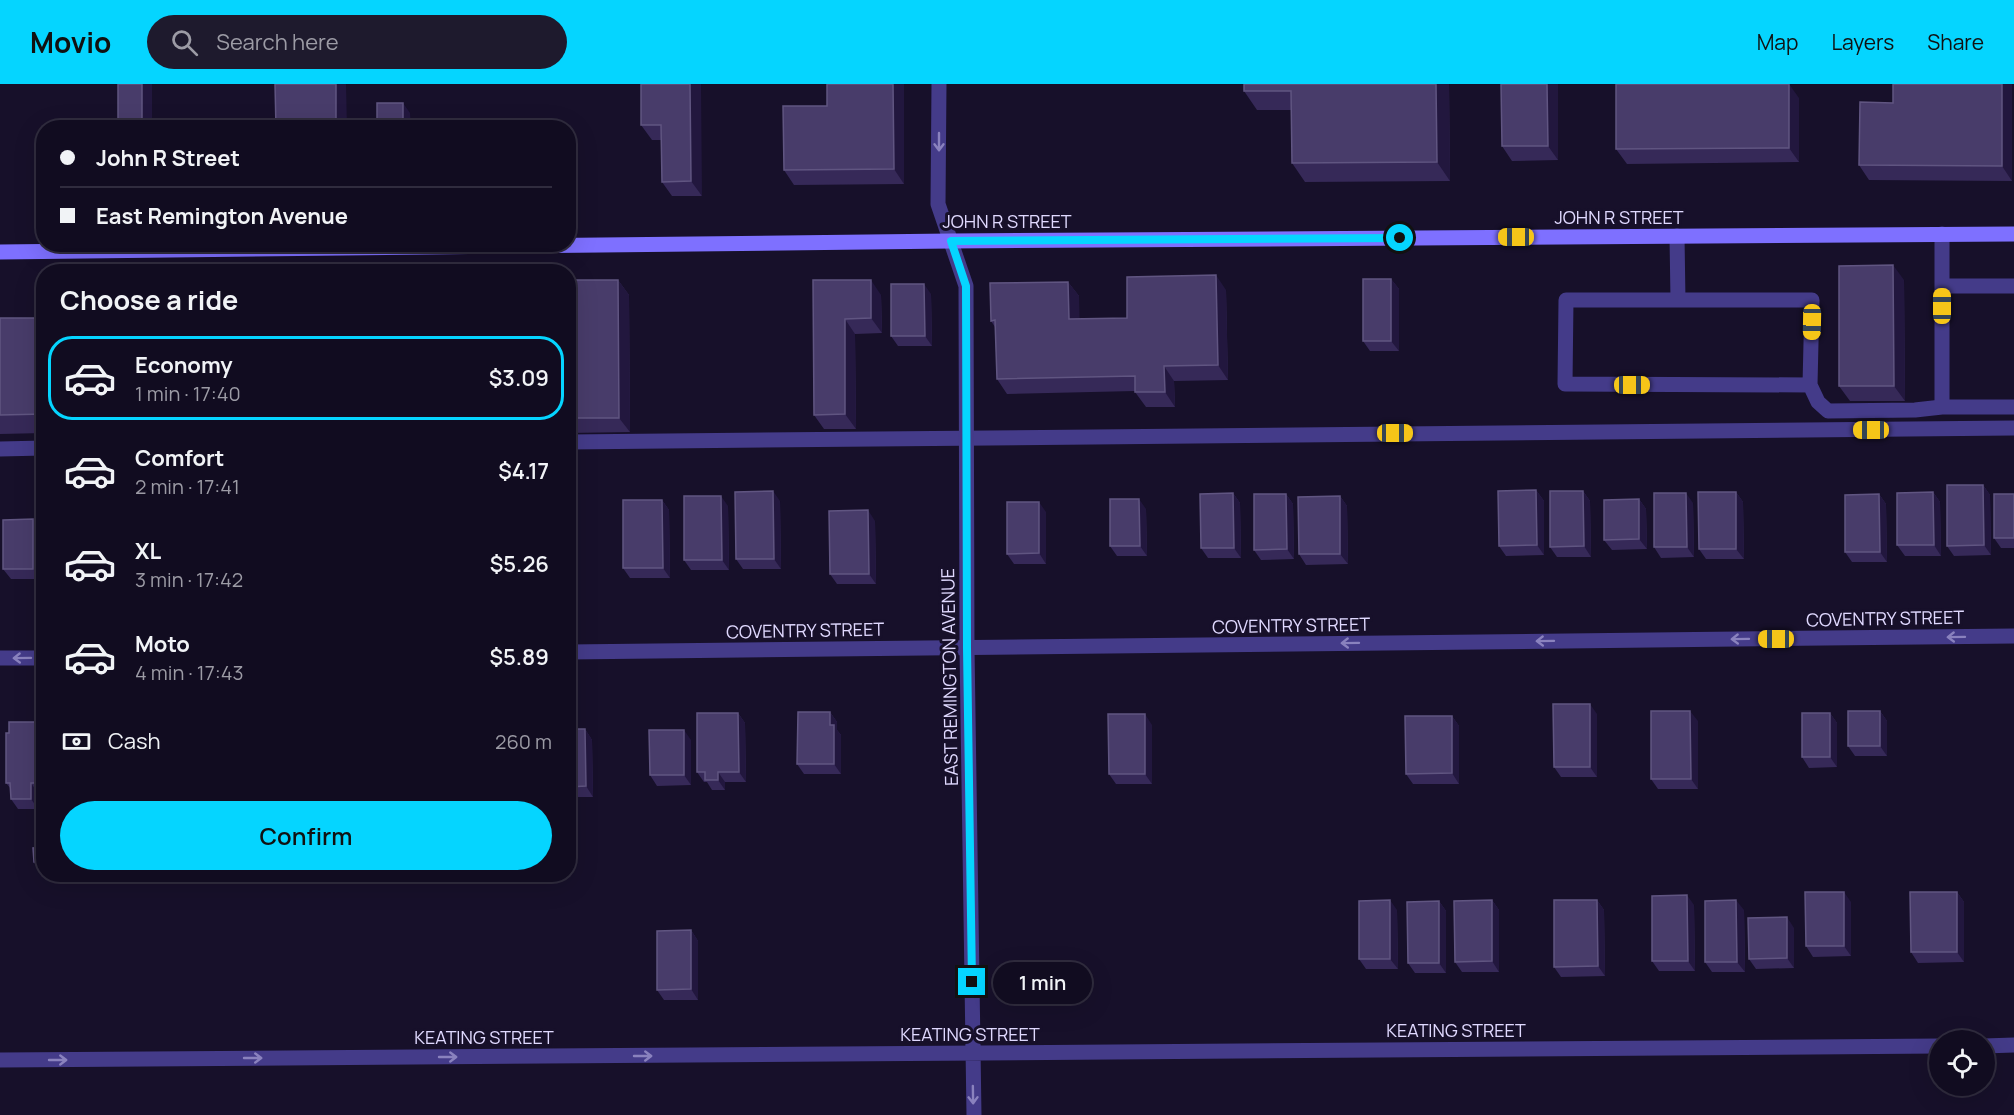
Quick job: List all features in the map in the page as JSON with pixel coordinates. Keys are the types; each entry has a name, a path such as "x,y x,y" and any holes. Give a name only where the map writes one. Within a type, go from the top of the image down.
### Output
{"main road":[{"name":"JOHN R STREET","path":"576,245 2014,234"},
{"name":"JOHN R STREET","path":"0,252 36,252"}],"street":[{"name":"EAST REMINGTON AVENUE","path":"939,84 938,204 966,286 967,648 974,1115"},
{"path":"1942,234 1942,407"},
{"path":"1677,236 1678,300"},
{"path":"1942,286 2014,286"},
{"path":"1810,385 1565,384 1566,300 1812,300 1810,385 1818,402 1828,411 2014,407"},
{"path":"576,442 2014,428"},
{"path":"0,449 36,448"},
{"name":"COVENTRY STREET","path":"576,652 2014,636"},
{"path":"0,658 36,658"},
{"path":"1995,1046 2014,1045"},
{"name":"KEATING STREET","path":"0,1060 1929,1046"}],"building":[{"path":"118,84 142,84 142,120 118,120"},
{"path":"275,84 336,84 336,120 276,120"},
{"path":"641,84 690,84 691,181 662,182 661,125 641,125"},
{"path":"827,84 893,84 894,169 784,170 783,106 827,106"},
{"path":"1244,84 1436,84 1437,162 1292,163 1291,91 1244,91"},
{"path":"1501,84 1547,84 1548,146 1502,146"},
{"path":"1616,84 1789,84 1789,148 1616,149"},
{"path":"1893,84 2002,84 2002,166 1859,165 1860,102 1893,103"},
{"path":"377,103 403,103 403,120 377,120"},
{"path":"1893,265 1894,386 1839,386 1839,266"},
{"path":"1216,275 1218,365 1164,366 1165,392 1135,392 1135,376 997,379 995,320 991,321 990,283 1068,282 1069,319 1127,318 1127,277"},
{"path":"1363,279 1391,279 1391,341 1363,341"},
{"path":"576,280 618,280 619,418 576,418"},
{"path":"813,280 871,280 871,318 845,319 845,414 814,415"},
{"path":"891,284 924,284 925,336 891,336"},
{"path":"0,318 36,318 36,414 0,415"},
{"path":"1947,485 1983,485 1984,545 1947,546"},
{"path":"1536,490 1537,545 1499,546 1498,491"},
{"path":"773,491 774,559 736,559 735,492"},
{"path":"1550,491 1583,491 1584,546 1550,547"},
{"path":"1698,492 1736,492 1736,549 1699,549"},
{"path":"1933,492 1934,545 1897,545 1897,493"},
{"path":"1233,493 1234,548 1201,548 1200,494"},
{"path":"1654,493 1686,493 1687,547 1654,547"},
{"path":"1254,494 1286,494 1287,549 1254,550"},
{"path":"1879,494 1880,552 1845,552 1845,495"},
{"path":"1994,494 2014,494 2014,538 1994,538"},
{"path":"684,496 721,496 722,560 684,560"},
{"path":"1340,496 1340,554 1299,554 1298,497"},
{"path":"1110,499 1139,499 1140,546 1110,546"},
{"path":"1639,499 1639,539 1604,540 1604,500"},
{"path":"623,500 662,500 663,568 623,568"},
{"path":"1007,502 1039,502 1039,553 1007,554"},
{"path":"868,510 869,574 830,574 829,511"},
{"path":"33,519 33,569 3,569 3,520"},
{"path":"1553,704 1590,704 1590,767 1554,767"},
{"path":"1651,711 1690,711 1691,779 1651,779"},
{"path":"1848,711 1880,711 1880,746 1848,746"},
{"path":"798,712 830,712 830,725 834,725 834,764 797,764"},
{"path":"697,713 738,713 739,772 718,772 718,780 705,780 705,772 697,772"},
{"path":"1802,713 1830,713 1830,757 1802,757"},
{"path":"1108,714 1145,714 1145,774 1109,774"},
{"path":"1405,716 1452,716 1452,773 1406,774"},
{"path":"9,722 35,722 36,783 31,783 31,799 11,799 10,783 6,783 6,733 9,733"},
{"path":"576,729 585,729 586,786 576,787"},
{"path":"649,730 684,730 684,775 650,775"},
{"path":"33,848 36,848 36,862 34,862"},
{"path":"1805,892 1844,892 1844,946 1806,946"},
{"path":"1910,892 1957,892 1957,952 1911,952"},
{"path":"1687,895 1688,961 1652,961 1652,896"},
{"path":"1390,900 1390,959 1359,959 1359,901"},
{"path":"1492,900 1492,961 1455,962 1454,901"},
{"path":"1554,900 1597,900 1598,966 1554,967"},
{"path":"1736,900 1737,962 1705,962 1705,901"},
{"path":"1439,901 1439,963 1408,963 1407,902"},
{"path":"1787,917 1787,958 1749,959 1748,918"},
{"path":"691,930 691,989 657,990 657,931"}],"route":[{"path":"972,982 967,648 966,286 951,241 1400,238"}]}
